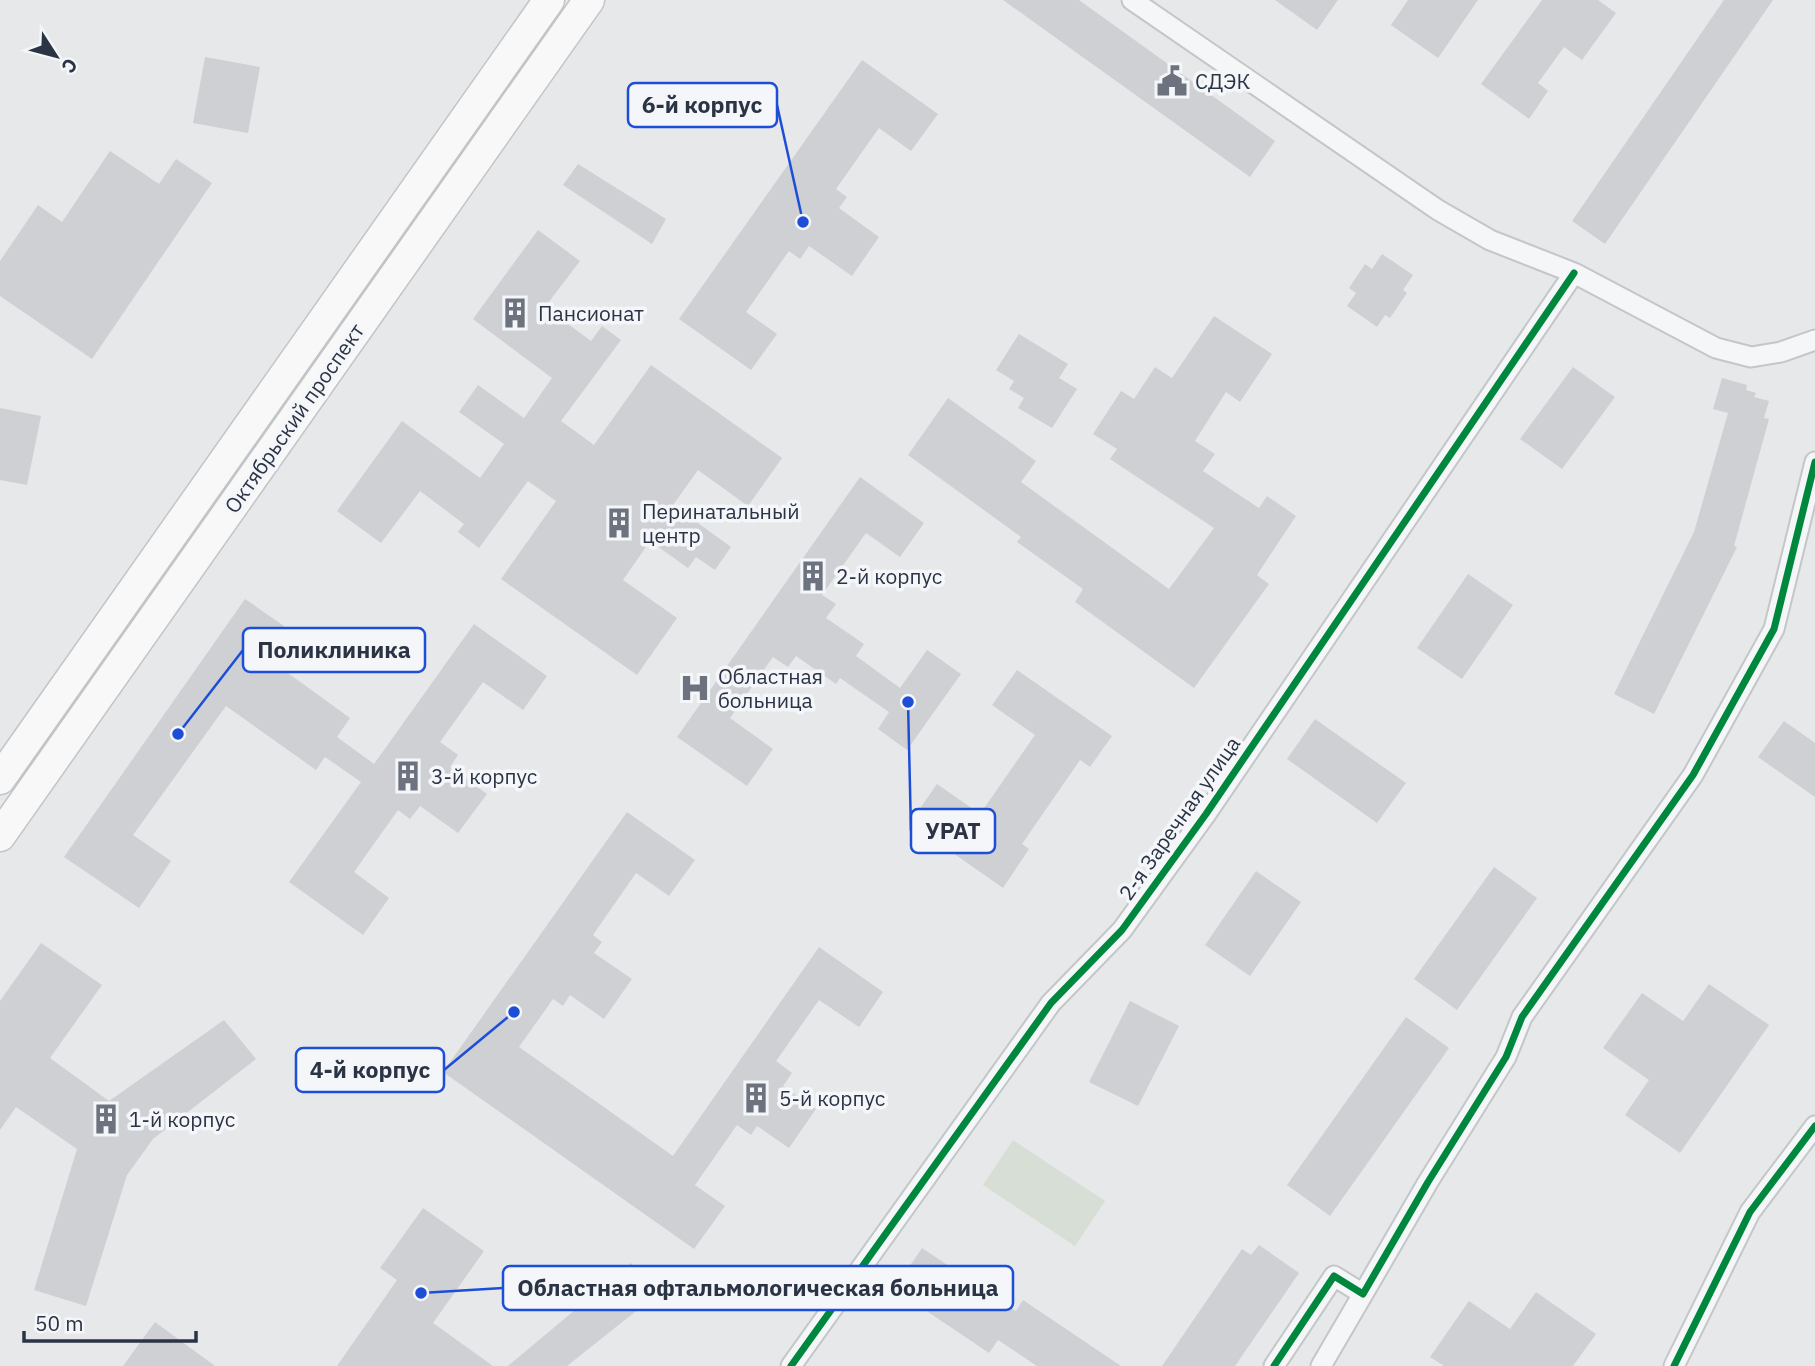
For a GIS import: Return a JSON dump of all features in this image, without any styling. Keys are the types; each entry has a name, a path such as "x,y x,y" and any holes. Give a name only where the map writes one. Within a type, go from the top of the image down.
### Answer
{"main road":[{"name":"Октябрьский проспект","path":"0,779 549,0"},
{"name":"Октябрьский проспект","path":"0,836 589,0"}],"street":[{"path":"1132,0 1438,210 1490,240 1574,273 1716,348 1751,357 1781,352 1815,340"},
{"name":"2-я Заречная улица","path":"791,1366 1051,1003 1122,930 1206,814 1574,273"},
{"path":"1321,1366 1428,1182 1506,1057 1522,1017 1693,775 1774,629 1815,462"},
{"path":"1674,1366 1751,1212 1815,1126"},
{"path":"1274,1366 1334,1276 1363,1294"}],"shaded area":[{"path":"1013,1140 1105,1201 1075,1246 983,1185"}],"building":[{"path":"1003,0 1079,0 1275,141 1250,177"},
{"path":"1275,0 1338,0 1317,30"},
{"path":"1408,0 1478,0 1438,58 1391,25"},
{"path":"1542,0 1598,0 1616,13 1582,60 1564,47 1538,83 1548,91 1529,119 1481,84"},
{"path":"1724,0 1773,0 1605,244 1572,221"},
{"path":"205,57 260,67 248,133 193,123"},
{"path":"862,60 938,114 911,151 879,128 836,189 847,197 839,208 879,237 852,276 809,246 800,259 789,251 746,312 777,334 751,370 679,319"},
{"path":"110,151 159,184 176,159 212,183 92,359 0,296 0,261 38,205 62,222"},
{"path":"578,164 666,219 652,244 563,185"},
{"name":"Перинатальный центр","path":"538,230 580,261 545,307 591,341 602,326 621,340 561,421 594,445 651,365 782,458 748,506 698,470 673,505 731,547 715,570 696,557 688,568 650,541 623,580 677,618 637,675 501,579 556,501 528,481 479,548 458,532 464,524 420,491 381,543 337,511 402,421 480,478 504,444 459,412 478,385 524,418 552,378 473,319"},
{"path":"1382,254 1413,275 1403,290 1407,293 1390,318 1385,315 1377,327 1347,306 1356,293 1349,288 1365,264 1372,269"},
{"path":"1214,316 1272,354 1240,402 1226,392 1195,441 1215,454 1203,471 1259,508 1267,496 1296,516 1257,575 1269,584 1194,688 1075,602 1083,589 1017,542 1021,537 908,455 948,398 1036,461 1021,482 1169,589 1214,528 1110,459 1117,449 1093,434 1121,391 1134,399 1155,367 1172,378"},
{"path":"1019,334 1068,364 1059,378 1077,389 1052,428 1018,408 1024,398 1009,389 1014,381 996,370"},
{"path":"1573,367 1615,397 1562,469 1520,439"},
{"path":"1722,378 1747,385 1746,390 1756,393 1754,397 1769,401 1764,418 1769,419 1734,546 1737,547 1654,714 1614,694 1694,532 1728,413 1713,409"},
{"path":"0,408 41,416 27,485 0,480"},
{"name":"2-й корпус","path":"860,477 924,523 900,557 866,533 822,595 836,604 826,618 864,644 856,656 900,688 927,650 961,674 907,750 878,729 889,712 840,678 836,684 796,656 788,667 773,657 730,718 773,749 747,786 677,737"},
{"path":"1468,574 1513,605 1462,679 1417,648"},
{"name":"3-й корпус","path":"245,599 284,626 263,655 350,718 337,737 374,764 474,624 547,676 523,710 483,682 440,742 458,755 450,767 487,794 458,833 420,806 410,819 398,810 354,872 389,898 363,935 289,882 361,782 325,757 316,770 226,706 133,835 171,861 139,908 64,857"},
{"path":"1017,670 1112,736 1090,767 1080,760 1022,844 1029,849 1003,888 910,823 937,784 980,814 1035,735 992,705"},
{"path":"1315,719 1406,783 1377,823 1287,759"},
{"path":"1784,721 1815,743 1815,797 1758,757"},
{"path":"627,812 695,860 669,896 636,873 593,935 602,942 594,953 632,979 604,1019 570,995 563,1006 553,999 519,1047 673,1156 819,947 883,992 859,1027 819,1000 776,1061 792,1073 783,1086 816,1109 789,1148 757,1126 751,1135 737,1125 695,1185 725,1206 694,1249 443,1072"},
{"path":"1494,867 1537,898 1457,1010 1414,979"},
{"path":"1256,871 1301,902 1250,976 1205,945"},
{"name":"1-й корпус","path":"41,943 102,985 50,1058 109,1101 224,1020 256,1059 153,1139 127,1175 86,1306 34,1290 77,1149 16,1107 0,1130 0,1001"},
{"path":"1709,984 1769,1025 1680,1153 1625,1115 1649,1080 1603,1048 1642,993 1683,1021"},
{"path":"1130,1001 1179,1026 1138,1106 1089,1082"},
{"path":"1406,1017 1449,1048 1330,1216 1287,1185"},
{"path":"423,1208 484,1251 433,1323 493,1366 337,1366 397,1280 380,1268"},
{"path":"1259,1245 1299,1273 1235,1366 1162,1366 1242,1249 1251,1255"},
{"path":"922,1248 1016,1311 1023,1300 1121,1366 1037,1366 998,1340 989,1353 894,1289"},
{"path":"631,1263 655,1296 567,1366 508,1366"},
{"path":"1536,1292 1596,1334 1573,1366 1444,1366 1430,1357 1469,1301 1510,1329"},
{"path":"155,1322 215,1366 123,1366"}],"cycle path":[{"path":"791,1366 1051,1003 1122,930 1206,814 1574,273"},
{"path":"1274,1366 1334,1276 1363,1294 1428,1182 1506,1057 1522,1017 1693,775 1774,629 1815,462"},
{"path":"1674,1366 1750,1212 1815,1126"}],"place":[{"name":"СДЭК","path":"1172,81"},
{"name":"6-й корпус","path":"803,222"},
{"name":"Пансионат","path":"515,313"},
{"name":"Перинатальный центр","path":"619,523"},
{"name":"2-й корпус","path":"813,576"},
{"name":"Областная больница","path":"695,688"},
{"name":"УРАТ","path":"908,702"},
{"name":"Поликлиника","path":"178,734"},
{"name":"3-й корпус","path":"408,776"},
{"name":"4-й корпус","path":"514,1012"},
{"name":"5-й корпус","path":"756,1098"},
{"name":"1-й корпус","path":"106,1119"},
{"name":"Областная офтальмологическая больница","path":"421,1293"}]}
